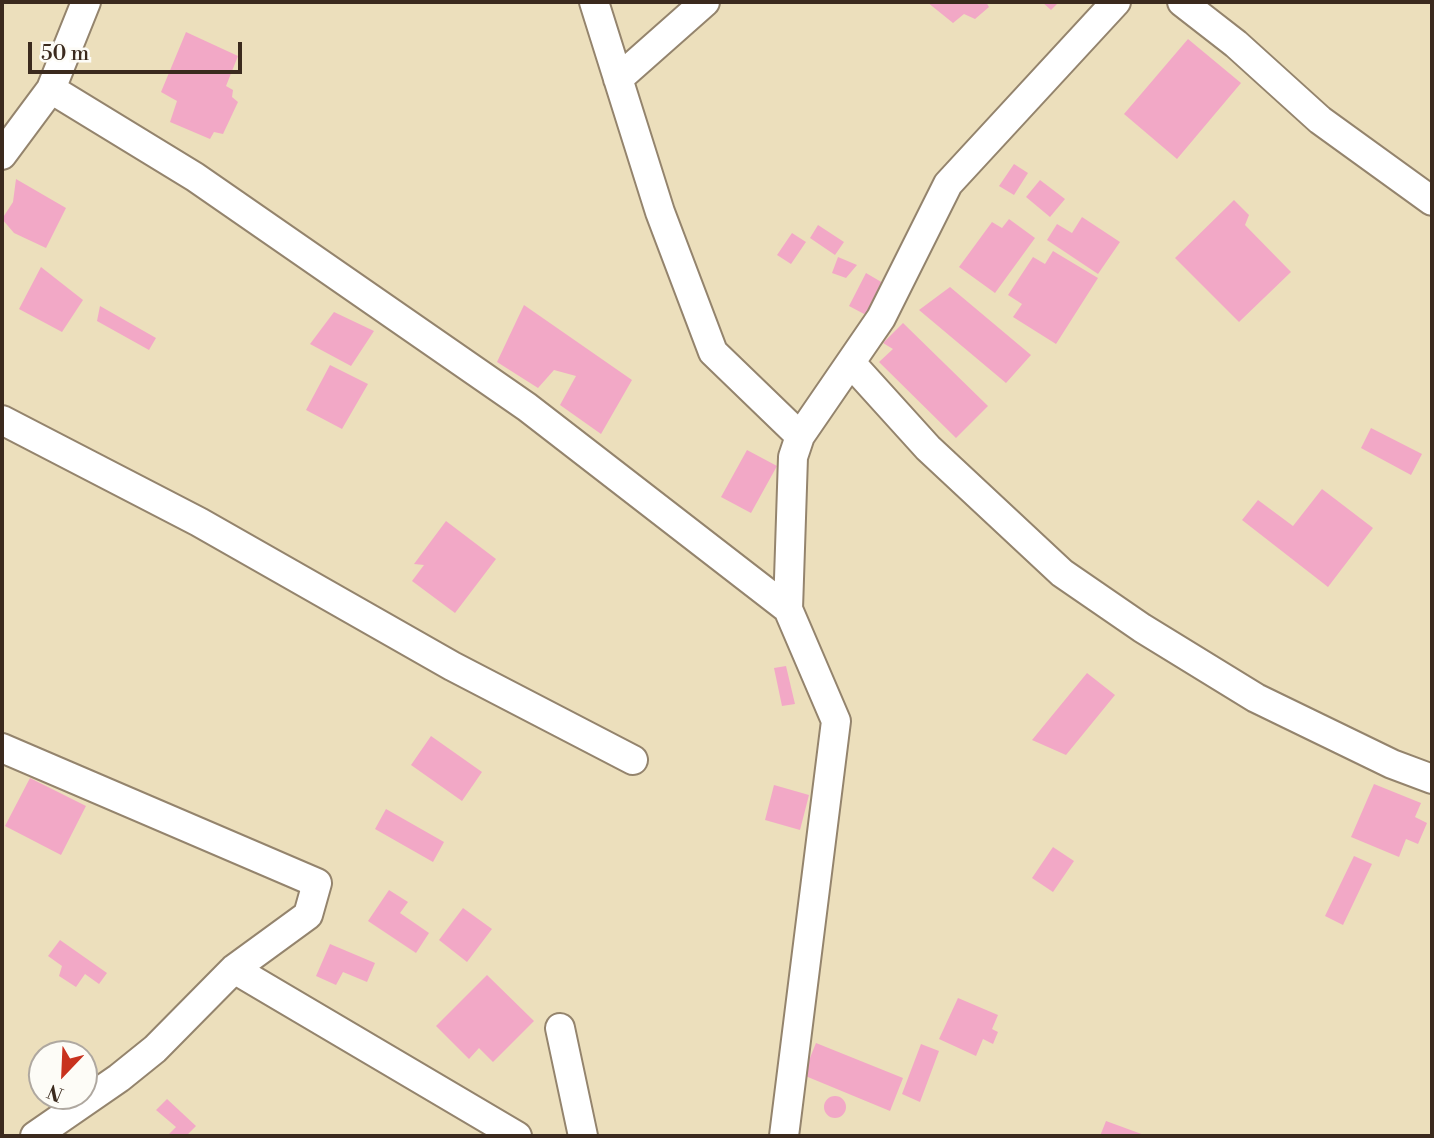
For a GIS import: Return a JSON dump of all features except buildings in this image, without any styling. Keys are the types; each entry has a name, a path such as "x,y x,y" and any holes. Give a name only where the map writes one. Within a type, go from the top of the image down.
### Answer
{"street":[{"path":"2,155 51,89 86,2"},
{"path":"594,2 660,212 713,352 800,436"},
{"path":"618,79 705,2"},
{"path":"785,1136 836,721 788,609 793,457 800,436 881,318 948,184 1116,2"},
{"path":"1182,2 1236,44 1320,120 1432,201"},
{"path":"51,89 195,177 527,407 788,609"},
{"path":"851,363 928,448 1062,573 1142,628 1256,698 1392,764 1432,779"},
{"path":"2,421 199,522 452,666 633,760"},
{"path":"2,748 317,883 308,915 234,969 146,1056 119,1078 35,1136"},
{"path":"234,969 517,1136"},
{"path":"560,1028 583,1136"}]}
